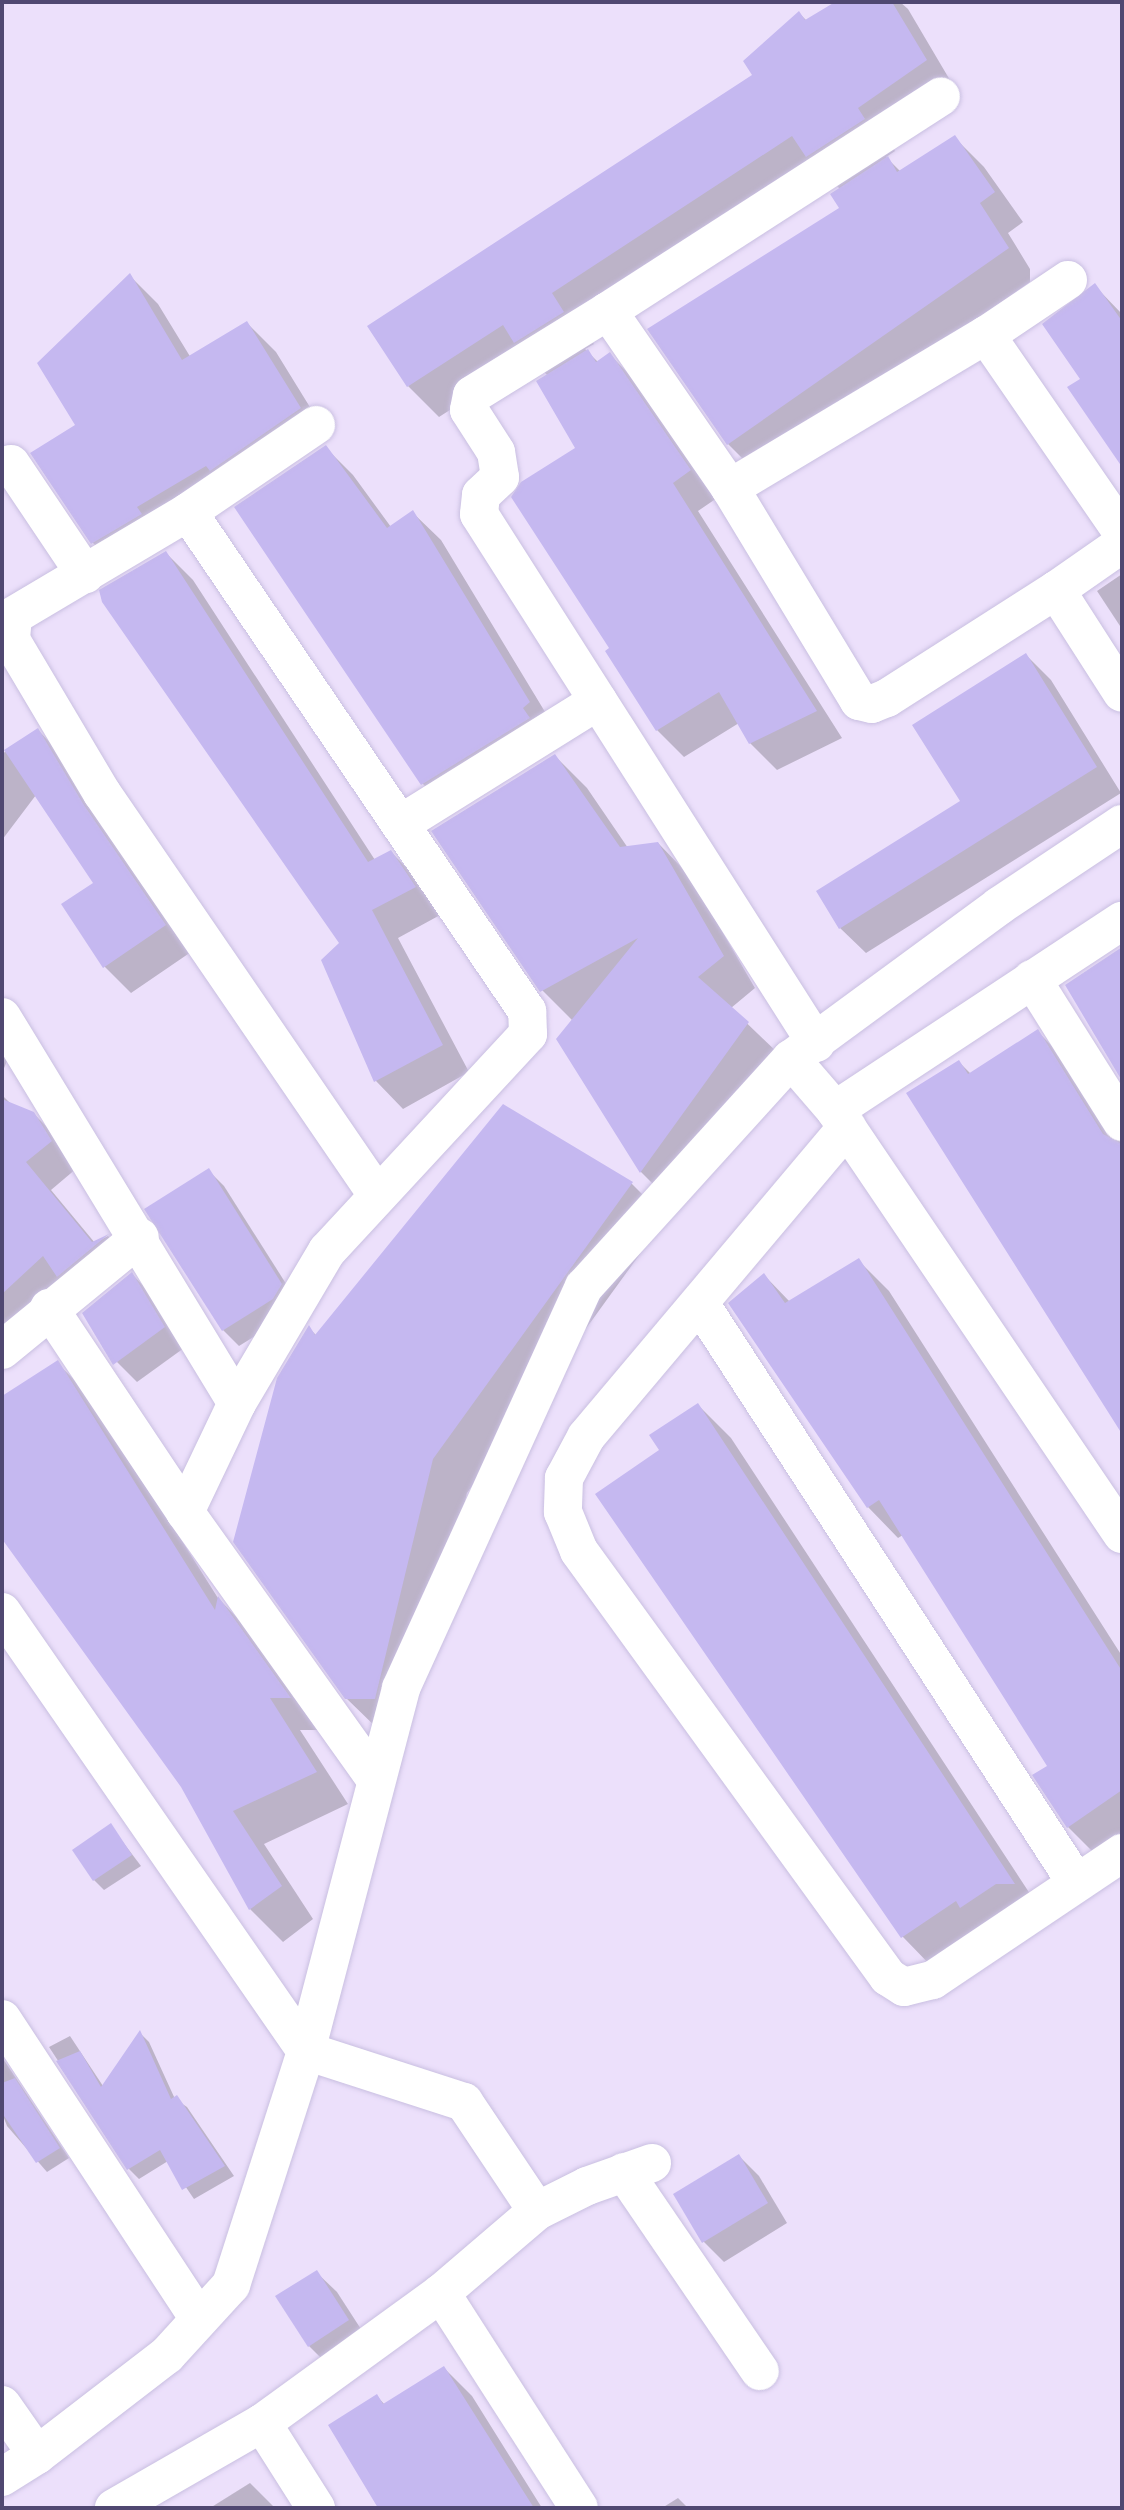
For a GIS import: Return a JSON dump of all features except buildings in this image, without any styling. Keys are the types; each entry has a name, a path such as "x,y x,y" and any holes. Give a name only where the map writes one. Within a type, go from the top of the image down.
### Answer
{"street":[{"path":"941,96 608,311 472,395 469,410 496,452 500,477 481,495 479,514 598,701 841,1118 1122,1534"},
{"path":"730,488 986,335 1069,280"},
{"path":"608,311 730,488 859,701 872,704 887,698 1056,590 1122,544"},
{"path":"986,335 1122,532"},
{"path":"316,425 188,512 13,616 11,640 102,793 378,1196"},
{"path":"11,464 85,574"},
{"path":"185,1512 237,1403 327,1251 528,1034 527,1011 402,823 188,512"},
{"path":"1056,590 1122,693"},
{"path":"402,823 598,701"},
{"path":"2,2477 37,2455 167,2355 231,2286 306,2052 401,1688 584,1287 804,1051 999,906 1122,824"},
{"path":"1122,921 1032,979 841,1118 701,1305 586,1437 564,1478 563,1512 579,1551 888,1977 904,1987 933,1980 1075,1881 1122,1853"},
{"path":"1032,979 1122,1122"},
{"path":"2,1017 140,1237 237,1403"},
{"path":"2,1350 49,1308 140,1237"},
{"path":"701,1305 1075,1881"},
{"path":"49,1308 185,1512 376,1780"},
{"path":"2,1612 306,2052 464,2102 537,2211"},
{"path":"2,2020 199,2319"},
{"path":"114,2508 262,2423 440,2293 537,2211 638,2168 760,2371"},
{"path":"440,2293 579,2508"},
{"path":"2,2405 37,2455"},
{"path":"262,2423 316,2508"}]}
